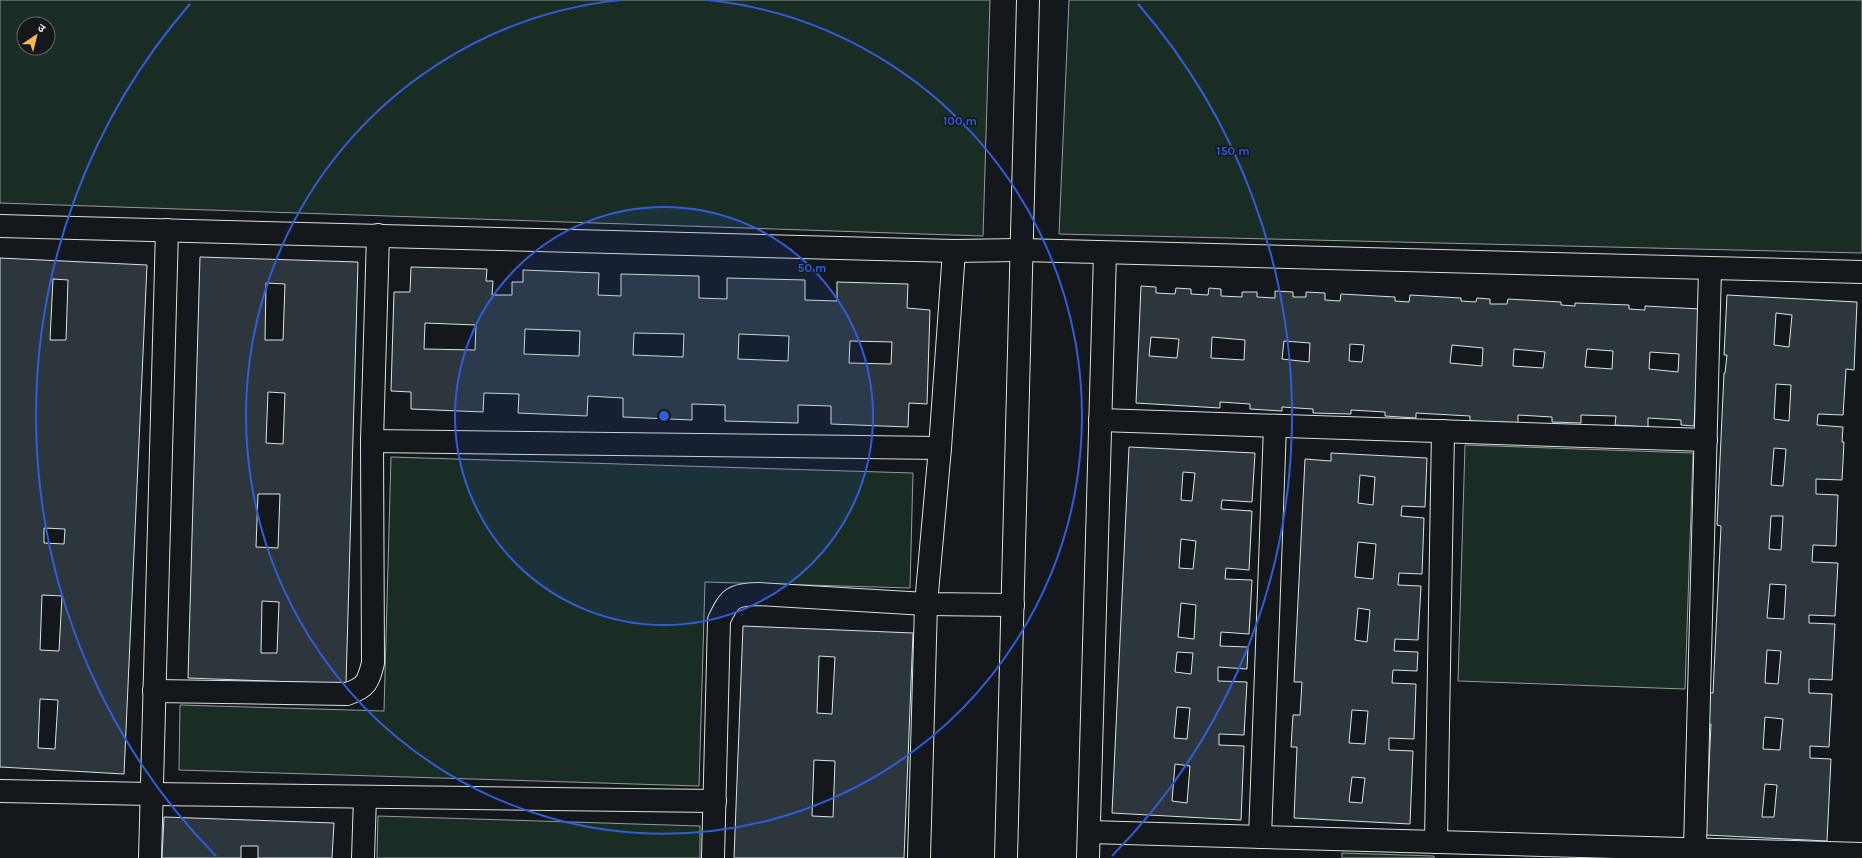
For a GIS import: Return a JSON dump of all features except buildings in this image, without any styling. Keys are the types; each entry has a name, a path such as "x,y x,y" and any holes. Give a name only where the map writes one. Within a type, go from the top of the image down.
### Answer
{"street":[{"path":"1006,858 1028,0"},
{"path":"0,226 954,251 1021,250 1862,272"},
{"path":"150,858 168,230"},
{"path":"154,690 347,694 361,689 369,680 373,662 372,441 378,235"},
{"path":"919,858 926,604 940,448 954,251"},
{"path":"1088,858 1105,252"},
{"path":"1695,849 1710,269"},
{"path":"1100,420 1706,440"},
{"path":"1260,837 1275,426"},
{"path":"1436,842 1443,431"},
{"path":"372,441 940,448"},
{"path":"713,858 719,620 727,604 739,594 758,594 926,604 1013,605"},
{"path":"0,790 151,794 715,802"},
{"path":"363,858 365,797"},
{"path":"1089,832 1862,854"}],"green space":[{"path":"0,0 990,0 983,236 0,203"},
{"path":"1069,0 1862,0 1862,253 1059,234"},
{"path":"1465,445 1693,453 1685,689 1458,681"},
{"path":"391,457 913,473 910,588 705,582 699,786 179,770 180,705 384,711"},
{"path":"378,816 700,826 700,858 377,858"},
{"path":"1342,853 1434,856 1434,858 1342,858"}]}
